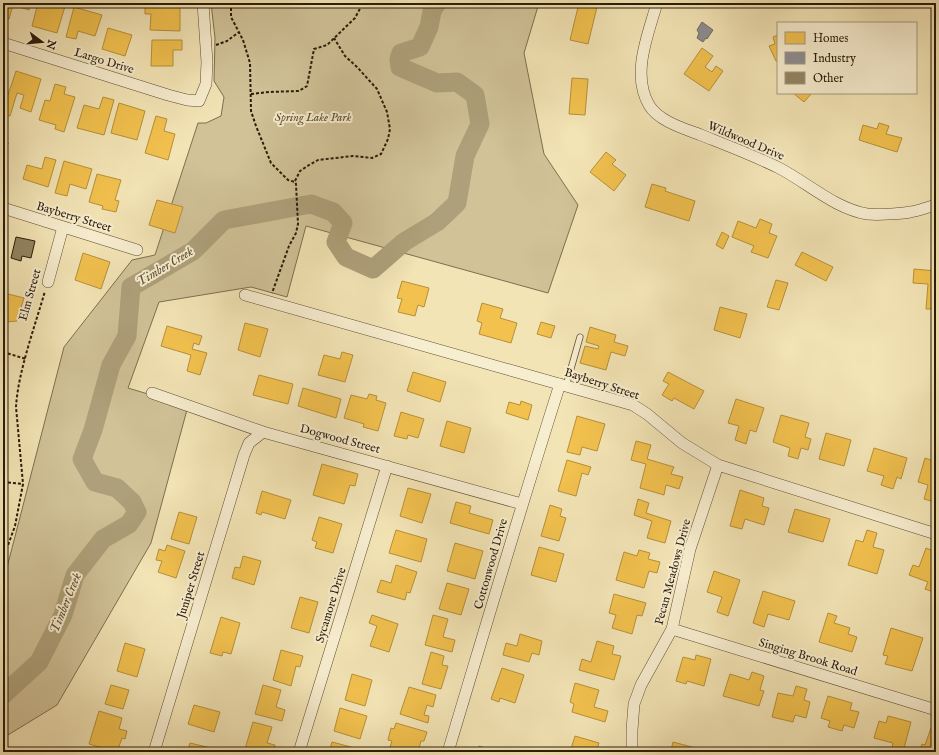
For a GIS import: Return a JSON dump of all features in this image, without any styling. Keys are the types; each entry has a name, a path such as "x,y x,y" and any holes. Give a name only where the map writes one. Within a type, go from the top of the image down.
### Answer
{"street":[{"path":"203,3 206,48"},
{"name":"Wildwood Drive","path":"657,3 644,48 641,79 642,90 650,106 655,112 675,125 779,168 834,201 858,211 869,214 910,212 936,205"},
{"name":"Largo Drive","path":"3,44 168,95 187,100 199,101 206,84 206,48"},
{"name":"Bayberry Street","path":"3,208 136,250"},
{"name":"Elm Street","path":"48,282 63,227"},
{"name":"Bayberry Street","path":"244,295 634,406 647,414 682,444 718,465 936,534"},
{"name":"Cottonwood Drive","path":"448,752 522,504 563,385"},
{"name":"Dogwood Street","path":"152,393 263,432 522,504"},
{"name":"Juniper Street","path":"154,752 244,455 249,443 263,432"},
{"name":"Pecan Meadows Drive","path":"632,752 634,704 641,684 672,629 690,549 718,465"},
{"name":"Sycamore Drive","path":"299,752 387,466"},
{"name":"Singing Brook Road","path":"672,629 936,710"}],"lane":[{"path":"563,385 580,337"}],"path":[{"path":"231,3 231,17 243,40 250,63 252,111 271,164 288,180 295,182"},
{"path":"251,94 299,91 307,86 314,49 327,45 355,18 363,3"},
{"path":"206,48 228,41 239,32"},
{"path":"269,302 289,246 296,233 298,218 295,182 300,171 318,160 353,156 372,158 381,154 388,139 390,129 387,112 377,89 358,67 345,56 334,38"},
{"name":"Elm Street","path":"3,558 15,526 23,484 16,407 17,395 48,282"},
{"path":"3,352 26,359"},
{"path":"3,482 23,484"}],"green space":[{"name":"Spring Lake Park","path":"211,3 539,3 524,53 544,154 578,205 548,293 306,226 287,297 251,287 159,302 128,388 188,406 151,543 57,705 3,738 3,583 64,347 132,260 155,255 198,123 206,123 221,116 224,97 214,81 215,38"}],"building: Homes":[{"path":"3,3 31,3 29,10 13,5 9,19 3,17"},
{"path":"38,3 66,3 57,33 32,26"},
{"path":"145,3 165,3 165,7 180,7 180,31 150,30 151,14 145,14"},
{"path":"579,3 598,3 588,44 570,40"},
{"path":"74,7 102,15 95,36 78,31 76,39 66,37"},
{"path":"108,28 132,35 125,56 102,49"},
{"path":"777,35 777,61 769,46 775,44 773,37"},
{"path":"152,40 182,40 182,50 173,50 173,66 151,66"},
{"path":"702,48 713,56 705,67 712,72 716,66 723,71 709,91 684,74"},
{"path":"16,71 41,79 31,112 20,108 24,95 17,93 10,116 3,114 3,96 4,94 8,95"},
{"path":"572,78 588,79 585,115 569,114"},
{"path":"55,84 66,87 64,94 75,97 64,132 55,129 56,125 39,120 45,100 50,101"},
{"path":"794,94 811,94 804,102"},
{"path":"103,97 114,100 104,135 77,128 84,105 99,109"},
{"path":"119,103 145,111 137,140 111,133"},
{"path":"156,116 167,119 164,131 175,134 168,160 145,153"},
{"path":"879,123 889,126 886,134 902,138 897,152 859,140 863,125 877,129"},
{"path":"606,152 616,160 612,164 626,175 614,191 590,172"},
{"path":"45,157 56,160 48,187 23,179 27,165 42,169"},
{"path":"64,161 92,169 86,189 70,184 67,196 55,193"},
{"path":"97,174 121,180 115,200 119,201 116,212 102,209 103,206 89,202"},
{"path":"652,184 666,188 665,191 695,201 689,221 645,207"},
{"path":"157,200 183,207 175,233 149,225"},
{"path":"760,219 772,224 769,233 777,236 768,258 751,252 754,246 732,237 738,221 756,228"},
{"path":"722,232 729,236 723,249 716,245"},
{"path":"802,252 833,267 826,281 795,265"},
{"path":"83,253 110,262 101,289 75,280"},
{"path":"914,269 936,271 936,309 926,309 928,284 913,283"},
{"path":"776,280 788,283 779,310 767,307"},
{"path":"402,281 429,288 424,307 418,305 415,316 398,312 402,299 397,298"},
{"path":"4,293 24,298 17,321 3,321"},
{"path":"482,303 503,309 500,318 517,323 511,343 479,334 482,323 477,321"},
{"path":"720,307 747,314 740,338 714,330"},
{"path":"541,322 555,326 551,338 537,334"},
{"path":"245,323 268,329 260,357 238,350"},
{"path":"167,326 202,336 199,345 194,343 192,349 207,353 200,375 187,371 191,355 161,346"},
{"path":"590,327 616,335 614,342 628,346 625,356 611,352 606,370 580,363 585,346 598,349 599,346 586,342"},
{"path":"342,352 353,355 345,382 318,375 324,355 340,359"},
{"path":"413,372 446,382 440,402 407,391"},
{"path":"668,372 704,391 694,409 674,398 672,401 662,395 669,384 663,381"},
{"path":"259,375 293,384 288,404 253,395"},
{"path":"303,388 341,399 336,418 298,406"},
{"path":"369,394 377,396 376,400 386,403 378,431 363,427 364,424 344,418 351,395 367,399"},
{"path":"736,399 764,408 756,432 750,430 746,444 735,440 739,426 728,423"},
{"path":"521,401 532,405 528,420 506,413 509,402 520,405"},
{"path":"401,412 424,419 418,438 408,435 407,439 394,436"},
{"path":"781,415 809,423 805,437 811,439 808,450 801,448 798,459 788,456 790,448 773,442"},
{"path":"577,416 605,424 597,451 582,447 580,455 567,452"},
{"path":"447,421 471,428 464,453 440,446"},
{"path":"826,433 851,440 844,466 819,459"},
{"path":"636,441 651,445 647,459 674,467 671,474 683,477 679,489 666,485 664,495 640,488 646,464 631,460"},
{"path":"874,448 907,458 901,479 897,477 893,489 881,485 884,476 867,471"},
{"path":"925,458 936,462 935,502 924,499 928,485 918,482"},
{"path":"567,460 591,467 588,475 582,473 576,496 558,491"},
{"path":"322,464 358,474 355,486 350,485 344,504 313,495"},
{"path":"408,488 431,494 422,523 400,516"},
{"path":"740,490 764,498 762,506 769,508 764,525 745,519 742,529 730,526"},
{"path":"262,491 291,500 285,519 262,512 261,515 256,513"},
{"path":"638,499 649,503 646,513 671,521 665,543 647,538 652,521 634,515"},
{"path":"456,502 471,506 469,513 493,520 489,534 450,523"},
{"path":"550,505 562,509 560,516 566,518 559,541 541,536"},
{"path":"795,509 830,519 823,542 788,532"},
{"path":"179,512 197,517 189,544 171,539"},
{"path":"319,517 342,524 333,553 315,548 317,542 312,540"},
{"path":"396,530 427,539 421,562 389,553"},
{"path":"867,530 877,533 873,547 884,550 877,574 848,565 856,540 863,542"},
{"path":"455,543 483,551 475,579 447,571"},
{"path":"167,545 185,551 176,578 158,572 162,561 156,560 159,549 165,551"},
{"path":"539,547 564,554 556,582 531,575"},
{"path":"926,548 936,552 932,564 936,566 936,593 925,589 928,582 909,575 913,565 919,567"},
{"path":"639,550 650,553 648,559 660,562 657,573 649,571 644,588 616,580 624,552 637,556"},
{"path":"243,556 261,561 254,585 232,578 235,567 240,568"},
{"path":"396,565 417,572 410,593 407,592 405,600 377,592 381,580 391,583"},
{"path":"714,571 740,580 728,616 717,612 722,597 707,592"},
{"path":"447,583 469,589 461,615 439,609"},
{"path":"763,591 795,601 789,620 768,614 764,627 753,623"},
{"path":"614,594 646,603 642,616 637,615 632,634 612,628 616,615 609,613"},
{"path":"300,597 318,602 309,633 291,628"},
{"path":"828,613 837,616 834,623 850,628 848,634 857,637 852,652 819,642"},
{"path":"372,615 398,624 389,652 370,646 377,626 369,623"},
{"path":"433,615 448,619 443,637 455,640 452,652 425,645"},
{"path":"221,617 240,623 231,654 223,652 222,656 210,653"},
{"path":"891,628 923,638 912,671 885,664 888,656 883,655"},
{"path":"520,634 542,641 539,655 532,653 529,662 503,655 506,643 517,646"},
{"path":"597,641 614,646 612,654 621,656 614,680 579,670 582,659 591,662"},
{"path":"125,643 145,649 137,677 117,671"},
{"path":"281,650 303,656 300,667 296,666 291,686 273,680"},
{"path":"431,652 444,656 442,665 448,666 441,689 422,684"},
{"path":"696,655 711,659 704,686 687,681 686,684 676,681 683,657 695,660"},
{"path":"502,668 524,675 515,703 500,698 499,702 491,699"},
{"path":"752,672 764,676 760,690 764,691 759,706 723,696 730,674 749,680"},
{"path":"352,674 372,680 365,706 345,700"},
{"path":"575,683 599,690 594,707 608,711 605,722 572,712 574,704 570,702"},
{"path":"111,685 129,690 123,709 105,704"},
{"path":"263,685 281,690 276,707 285,710 282,721 255,714"},
{"path":"796,686 807,689 804,700 810,702 806,718 795,715 793,722 772,717 778,693 793,696"},
{"path":"409,687 436,695 433,707 427,705 424,715 429,716 428,723 400,714"},
{"path":"828,696 852,703 850,710 859,712 854,728 844,725 842,731 828,727 830,721 821,718"},
{"path":"194,705 220,712 214,732 188,724"},
{"path":"340,708 367,716 360,739 334,731"},
{"path":"99,711 122,718 119,729 127,731 125,739 122,738 117,752 89,744"},
{"path":"888,716 911,722 903,752 891,752 893,743 874,738 879,721 886,723"},
{"path":"253,722 272,727 267,743 275,745 273,752 257,752 245,749"},
{"path":"396,723 427,732 424,741 421,741 418,752 409,752 390,747 392,741 388,740 391,728 394,729"},
{"path":"931,728 936,730 936,752 919,752 922,744 925,745"},
{"path":"575,736 599,743 596,752 570,752"},
{"path":"332,742 351,747 350,752 329,752"},
{"path":"673,742 692,747 691,752 662,752 663,748 671,750"},
{"path":"190,743 211,748 210,752 187,752"},
{"path":"479,746 499,752 477,752"},
{"path":"3,747 22,749 22,752 3,752"}],"building: Industry":[{"path":"702,22 713,30 703,42 697,38 699,33 697,30"}],"building: Other":[{"path":"3,141 8,143 3,158"},
{"path":"16,237 35,241 31,258 22,256 21,261 11,258"}],"waterway":[{"name":"Timber Creek","path":"3,695 39,662 63,615 75,575 103,539 129,524 137,512 132,502 117,488 95,482 82,459 93,430 111,365 127,336 131,287 193,251 224,220 311,204 333,212 343,223 336,242 346,257 373,269 404,242 437,222 457,203 465,156 480,124 475,95 457,82 437,83 400,67 399,59 401,53 420,47 429,27 432,11 437,3"}]}
